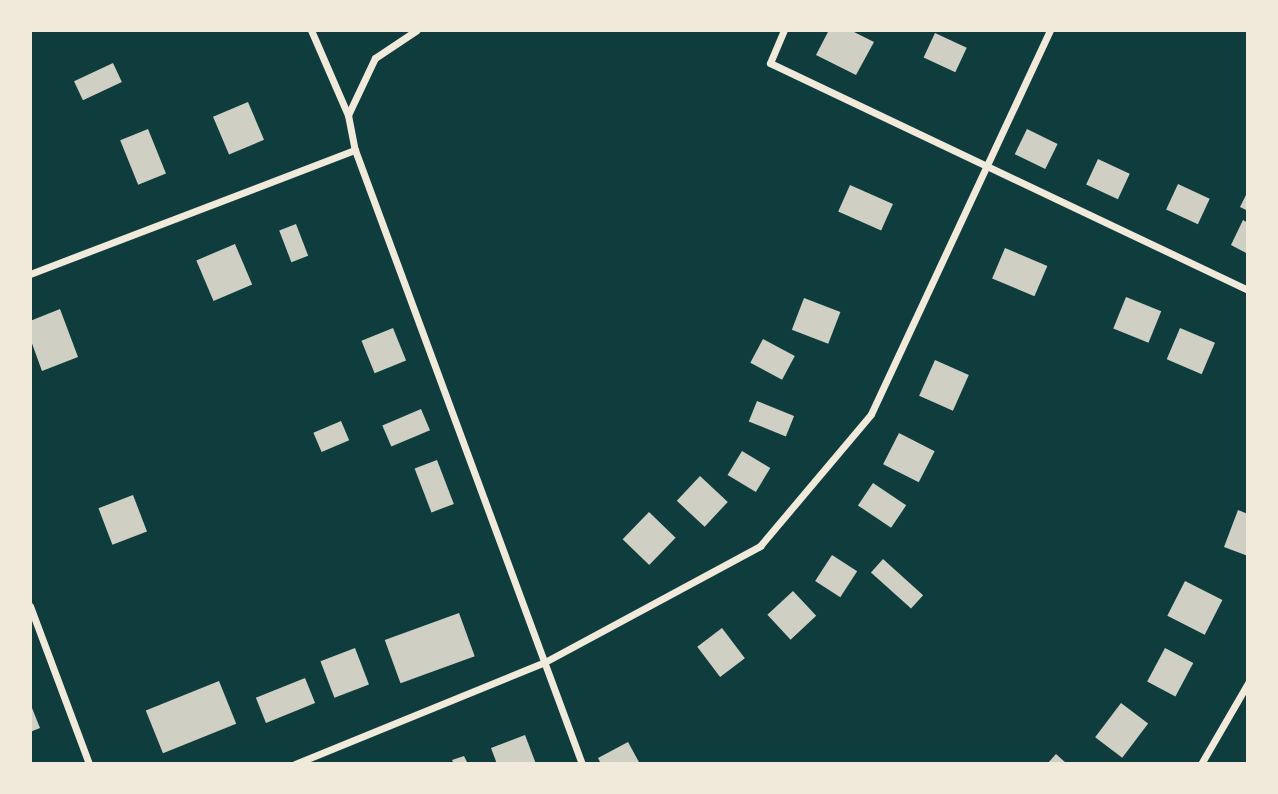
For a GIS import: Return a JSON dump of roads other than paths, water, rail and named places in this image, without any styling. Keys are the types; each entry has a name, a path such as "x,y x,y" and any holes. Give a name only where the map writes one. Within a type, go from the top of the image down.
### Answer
{"street":[{"path":"311,30 348,115 355,150 582,764"},
{"path":"348,115 375,58 417,30"},
{"path":"784,30 770,63 1248,290"},
{"path":"295,764 543,663 760,546 871,414 988,168 1050,30"},
{"path":"30,274 355,150"},
{"path":"30,606 89,764"},
{"path":"1201,764 1248,683"}]}
